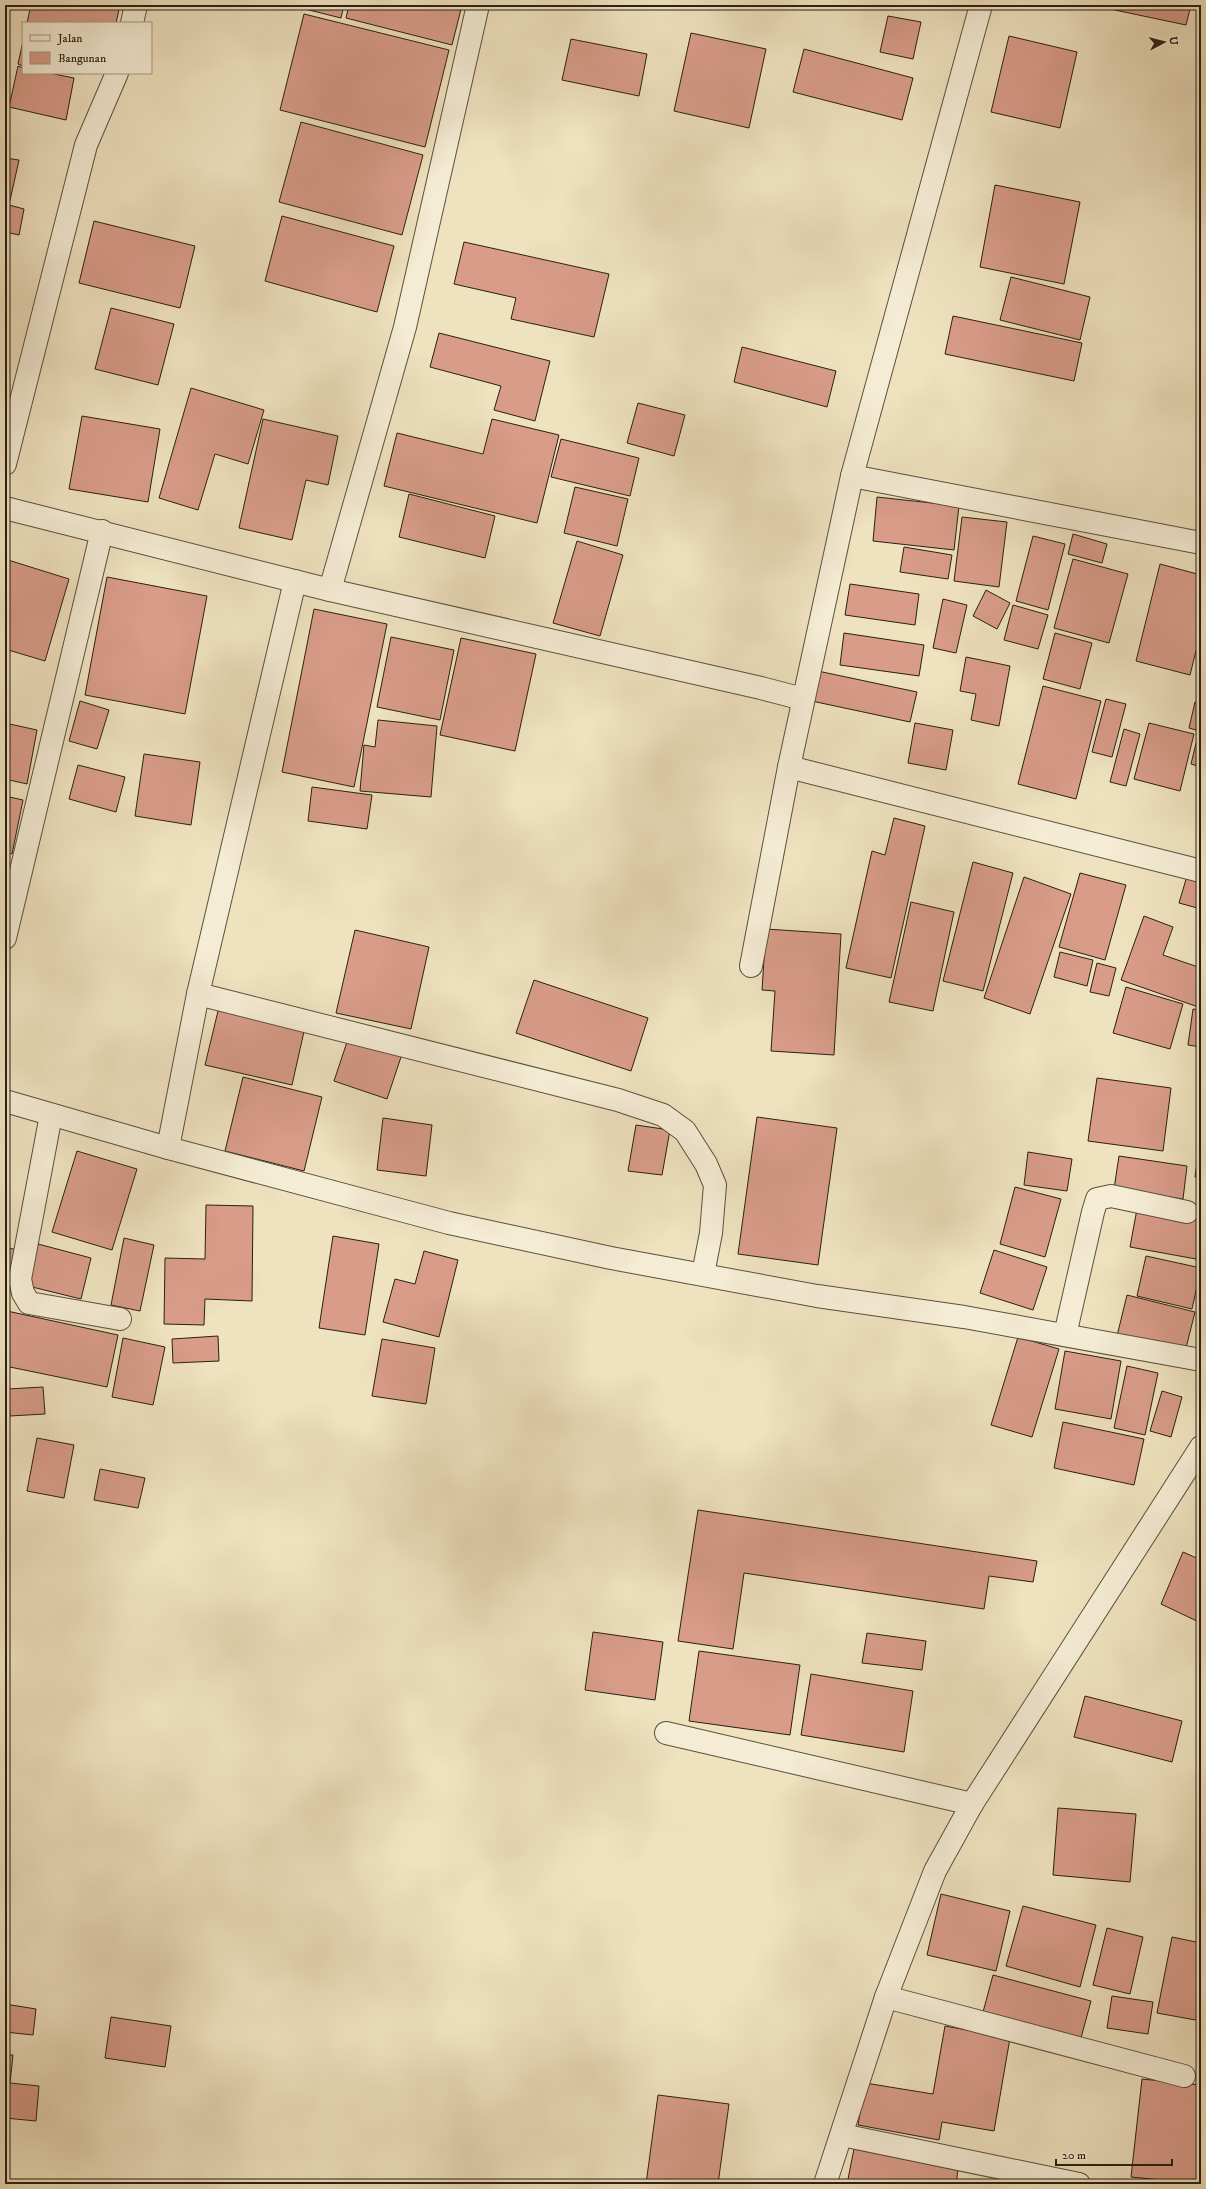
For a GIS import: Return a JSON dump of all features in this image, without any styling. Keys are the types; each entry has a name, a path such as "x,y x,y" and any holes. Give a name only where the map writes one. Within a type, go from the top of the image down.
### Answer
{"street":[{"path":"132,22 136,5"},
{"path":"330,590 405,327 478,5"},
{"path":"751,966 788,767 852,476 981,5"},
{"path":"5,464 86,145 117,74"},
{"path":"852,476 1201,543"},
{"path":"5,508 102,531 295,582 753,686 803,699"},
{"path":"5,938 102,531"},
{"path":"168,1148 198,994 295,582"},
{"path":"788,767 1201,871"},
{"path":"198,994 618,1100 663,1115 685,1131 706,1164 715,1185 711,1233 703,1274"},
{"path":"5,1101 168,1148 449,1223 610,1258 817,1296 964,1317 1201,1360"},
{"path":"51,1115 20,1279 23,1293 29,1304 120,1319"},
{"path":"1065,1335 1092,1212 1097,1199 1110,1196 1187,1212"},
{"path":"825,2184 886,1997 935,1871 972,1804 1201,1447"},
{"path":"666,1733 972,1804"},
{"path":"886,1997 1184,2076"},
{"path":"842,2135 1079,2184"}],"building":[{"path":"31,5 120,5 116,22 27,22"},
{"path":"306,5 344,5 341,18 305,9"},
{"path":"349,5 462,5 452,45 346,18"},
{"path":"945,5 970,5 969,10"},
{"path":"1091,5 1191,5 1186,25"},
{"path":"304,14 449,50 425,147 280,110"},
{"path":"888,16 921,22 913,59 880,52"},
{"path":"691,33 766,49 749,128 674,111"},
{"path":"1009,36 1077,52 1060,128 991,112"},
{"path":"571,39 647,54 639,96 562,80"},
{"path":"22,46 22,66 18,64"},
{"path":"804,49 913,78 902,120 793,92"},
{"path":"18,66 22,68 22,74 54,74 74,78 66,120 9,107"},
{"path":"301,122 423,155 402,235 279,202"},
{"path":"5,158 19,160 9,205 24,209 19,235 5,232"},
{"path":"995,185 1080,202 1064,284 980,267"},
{"path":"282,216 394,246 377,312 265,281"},
{"path":"94,221 195,246 180,308 79,283"},
{"path":"464,242 609,274 594,337 511,319 516,298 454,284"},
{"path":"1011,277 1090,297 1080,340 1000,320"},
{"path":"111,308 174,324 158,385 95,369"},
{"path":"953,316 1082,343 1074,381 945,354"},
{"path":"439,333 550,361 535,421 494,410 501,386 430,367"},
{"path":"742,347 836,371 827,407 734,382"},
{"path":"191,388 264,410 248,464 215,454 198,510 159,498"},
{"path":"638,403 685,415 674,456 627,443"},
{"path":"82,416 160,429 148,502 69,489"},
{"path":"263,419 338,436 328,485 306,480 292,540 239,528"},
{"path":"492,419 559,435 537,523 384,486 397,433 483,454"},
{"path":"561,439 639,458 630,496 551,477"},
{"path":"575,487 628,499 617,546 564,533"},
{"path":"409,494 495,516 485,558 399,537"},
{"path":"877,497 959,506 954,550 873,541"},
{"path":"962,517 1007,522 999,587 954,581"},
{"path":"1073,534 1107,544 1102,563 1068,554"},
{"path":"1033,536 1065,544 1048,610 1016,601"},
{"path":"577,541 623,555 600,636 553,623"},
{"path":"904,547 952,555 948,579 900,572"},
{"path":"1073,559 1128,574 1109,643 1054,628"},
{"path":"8,560 69,579 45,661 5,649 5,569"},
{"path":"1160,564 1201,575 1201,631 1190,675 1136,661"},
{"path":"107,577 207,596 185,714 85,695"},
{"path":"850,584 919,594 915,625 845,615"},
{"path":"986,590 1010,603 997,629 973,616"},
{"path":"943,599 967,605 956,653 933,648"},
{"path":"1013,605 1048,615 1038,649 1004,640"},
{"path":"314,609 387,624 354,787 282,772"},
{"path":"844,633 924,645 919,676 840,665"},
{"path":"1055,633 1092,643 1080,689 1043,679"},
{"path":"391,637 454,650 440,720 377,707"},
{"path":"461,638 536,654 515,751 440,735"},
{"path":"966,657 1010,666 999,726 971,720 976,694 960,691"},
{"path":"813,670 917,692 910,722 807,700"},
{"path":"1043,686 1101,701 1076,799 1018,784"},
{"path":"1106,699 1126,704 1112,757 1092,752"},
{"path":"80,701 109,710 97,749 69,741"},
{"path":"1195,702 1201,703 1201,767 1191,764 1199,731 1189,728"},
{"path":"378,720 437,726 431,797 360,791 364,745 375,747"},
{"path":"5,723 37,730 27,784 5,779"},
{"path":"915,723 953,730 946,770 908,763"},
{"path":"1149,723 1194,734 1180,791 1134,779"},
{"path":"1124,729 1140,734 1126,786 1110,782"},
{"path":"144,754 200,762 191,825 135,816"},
{"path":"78,765 125,777 116,812 69,799"},
{"path":"312,787 372,795 367,829 308,821"},
{"path":"5,796 23,800 12,854 5,852"},
{"path":"894,818 925,826 891,978 846,968 872,851 885,855"},
{"path":"973,862 1013,873 983,991 943,981"},
{"path":"1080,873 1126,885 1105,960 1059,947"},
{"path":"1187,876 1201,880 1201,909 1179,903"},
{"path":"1024,877 1071,894 1030,1014 984,998"},
{"path":"911,902 954,912 933,1011 889,1002"},
{"path":"1144,916 1173,927 1163,955 1201,968 1201,1008 1121,980"},
{"path":"766,929 841,934 834,1055 771,1051 775,991 762,990"},
{"path":"355,930 429,947 411,1029 336,1013"},
{"path":"1060,952 1093,960 1087,986 1054,977"},
{"path":"1097,963 1116,968 1109,996 1090,992"},
{"path":"534,980 648,1018 631,1071 516,1033"},
{"path":"1126,987 1183,1004 1170,1049 1113,1033"},
{"path":"219,1007 305,1027 292,1085 205,1065"},
{"path":"1193,1009 1201,1010 1201,1047 1188,1045"},
{"path":"349,1036 402,1054 387,1099 334,1081"},
{"path":"243,1077 322,1097 304,1171 225,1151"},
{"path":"1097,1078 1171,1088 1163,1151 1088,1141"},
{"path":"757,1117 837,1128 818,1265 738,1254"},
{"path":"383,1118 432,1125 426,1176 377,1170"},
{"path":"636,1125 670,1130 662,1175 628,1171"},
{"path":"1201,1133 1201,1178 1195,1177"},
{"path":"77,1151 137,1169 112,1250 52,1232"},
{"path":"1028,1152 1072,1159 1067,1191 1024,1185"},
{"path":"1119,1156 1187,1166 1183,1199 1114,1189"},
{"path":"1015,1187 1061,1199 1045,1257 1000,1244"},
{"path":"206,1205 253,1206 252,1301 205,1299 204,1325 164,1324 165,1258 205,1259"},
{"path":"1137,1209 1201,1221 1201,1234 1196,1259 1130,1247"},
{"path":"333,1236 379,1244 365,1335 319,1328"},
{"path":"124,1238 154,1245 140,1311 111,1305"},
{"path":"38,1244 91,1258 81,1299 28,1286"},
{"path":"5,1247 17,1250 7,1293 5,1293"},
{"path":"994,1250 1047,1267 1033,1310 980,1293"},
{"path":"424,1251 458,1260 439,1337 383,1322 395,1279 415,1284"},
{"path":"1146,1256 1201,1268 1192,1309 1137,1296"},
{"path":"1127,1295 1195,1312 1185,1352 1117,1336"},
{"path":"7,1311 118,1335 107,1387 5,1366"},
{"path":"218,1336 219,1361 173,1363 172,1339"},
{"path":"1018,1337 1059,1349 1032,1437 991,1425"},
{"path":"123,1338 165,1347 153,1405 112,1397"},
{"path":"382,1339 435,1348 426,1404 372,1396"},
{"path":"1065,1351 1121,1361 1111,1419 1055,1409"},
{"path":"1127,1366 1158,1373 1145,1435 1114,1428"},
{"path":"43,1387 45,1414 10,1416 8,1389"},
{"path":"1162,1391 1182,1397 1171,1437 1150,1431"},
{"path":"1063,1422 1144,1439 1134,1485 1054,1468"},
{"path":"37,1438 74,1445 64,1498 27,1491"},
{"path":"100,1469 145,1478 138,1508 94,1500"},
{"path":"698,1510 1037,1561 1033,1582 989,1576 984,1609 744,1573 733,1649 678,1641"},
{"path":"1183,1552 1201,1560 1201,1623 1161,1604"},
{"path":"593,1632 663,1642 655,1700 585,1690"},
{"path":"867,1633 926,1641 922,1670 862,1663"},
{"path":"699,1651 800,1665 790,1735 689,1721"},
{"path":"811,1674 913,1691 904,1752 801,1735"},
{"path":"1085,1696 1182,1721 1172,1762 1074,1737"},
{"path":"1058,1808 1136,1814 1130,1882 1053,1875"},
{"path":"941,1894 1010,1911 996,1971 927,1955"},
{"path":"1023,1906 1096,1925 1080,1987 1006,1966"},
{"path":"1107,1928 1143,1937 1130,1994 1093,1985"},
{"path":"1172,1937 1201,1943 1201,2021 1157,2013"},
{"path":"993,1975 1091,2001 1081,2038 983,2012"},
{"path":"1112,1996 1153,2002 1148,2034 1107,2028"},
{"path":"5,2004 36,2009 33,2035 5,2032"},
{"path":"111,2017 171,2026 165,2067 105,2058"},
{"path":"945,2026 1010,2038 994,2131 942,2122 939,2140 858,2125 865,2083 933,2094"},
{"path":"5,2055 13,2055 10,2083 39,2086 36,2121 5,2118"},
{"path":"1142,2079 1201,2085 1201,2184 1131,2177"},
{"path":"658,2095 729,2104 718,2184 646,2184"},
{"path":"854,2149 958,2170 956,2184 847,2184"}]}
